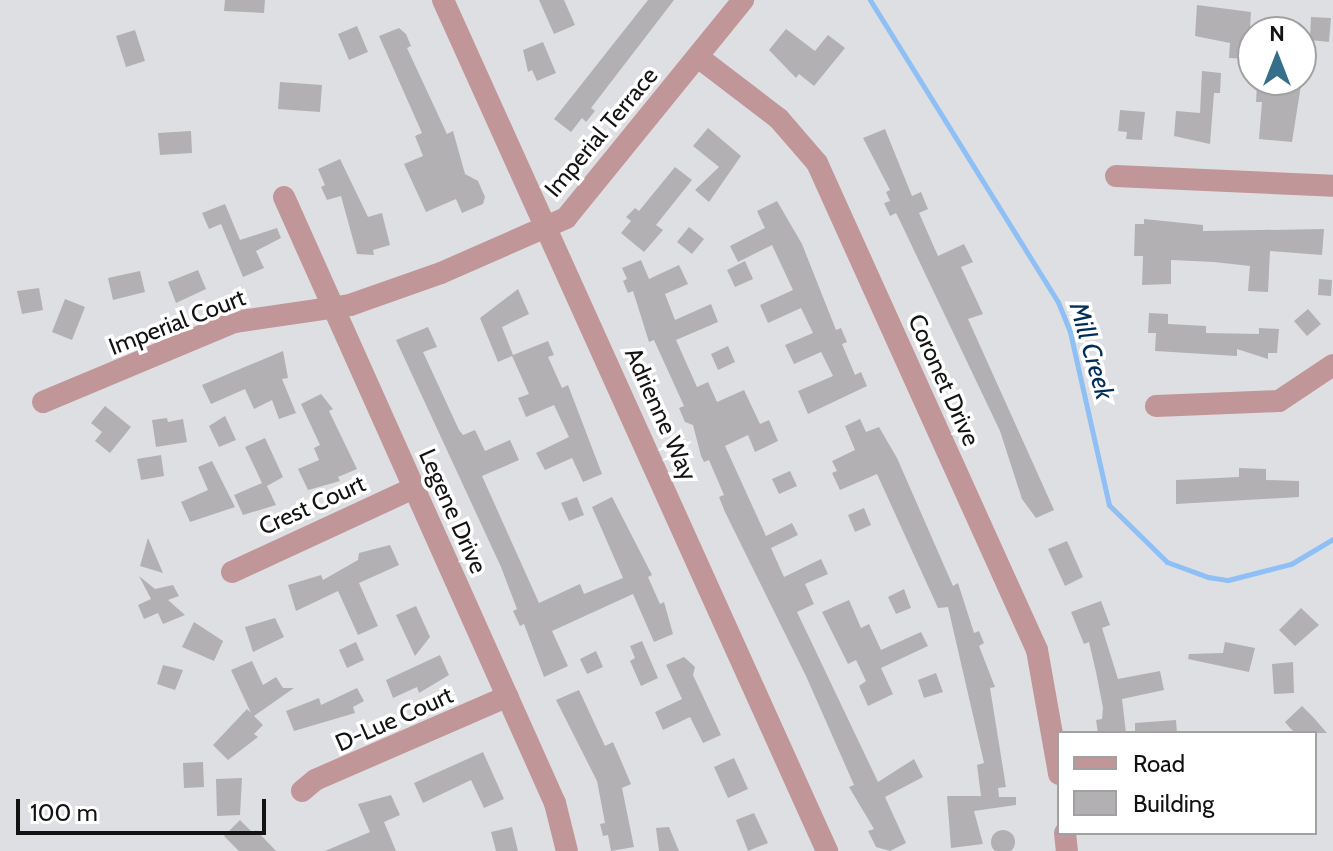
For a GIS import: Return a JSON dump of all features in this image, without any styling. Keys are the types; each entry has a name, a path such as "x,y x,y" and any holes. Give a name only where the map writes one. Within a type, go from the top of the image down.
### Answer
{"street":[{"name":"Adrienne Way","path":"443,0 548,226 827,851"},
{"name":"Imperial Terrace","path":"334,306 441,273 548,226 579,203 743,0"},
{"name":"Coronet Drive","path":"698,57 787,126 817,163 1037,650 1057,763"},
{"path":"1116,176 1333,186"},
{"name":"Legene Drive","path":"284,197 555,803 567,851"},
{"name":"Imperial Court","path":"43,402 234,322 334,306"},
{"path":"1156,406 1279,401 1296,395 1333,365"},
{"name":"Crest Court","path":"232,572 414,488"},
{"name":"D-Lue Court","path":"302,791 315,780 508,696"}],"building":[{"path":"225,0 265,0 264,13 224,11"},
{"path":"539,0 564,0 575,25 554,34"},
{"path":"648,0 674,0 591,108 595,111 586,122 582,118 571,132 554,119"},
{"path":"1197,5 1251,12 1251,16 1237,16 1237,58 1229,58 1230,43 1195,36"},
{"path":"1317,17 1331,18 1329,42 1317,41"},
{"path":"357,26 368,52 349,60 338,34"},
{"path":"399,28 406,34 411,46 407,48 447,134 453,131 465,174 478,181 485,197 483,204 462,213 456,199 426,212 404,164 423,156 415,136 422,133 379,36"},
{"path":"786,29 815,51 828,35 845,48 814,86 799,74 796,78 769,50"},
{"path":"135,30 145,61 126,67 116,36"},
{"path":"543,42 556,73 537,81 532,70 528,72 523,50"},
{"path":"1202,71 1221,73 1220,93 1214,93 1210,144 1174,136 1176,111 1200,113"},
{"path":"280,82 322,85 320,112 278,109"},
{"path":"1256,96 1299,96 1292,142 1259,139 1262,102 1256,102"},
{"path":"1120,110 1145,112 1142,140 1126,139 1127,132 1118,131"},
{"path":"708,128 741,156 709,202 695,190 719,167 693,146"},
{"path":"885,129 912,196 921,192 928,209 919,213 938,256 964,244 973,262 961,267 983,314 968,319 1054,510 1036,518 1022,499 1000,431 900,221 896,213 890,216 884,203 890,201 886,192 890,190 863,138"},
{"path":"191,131 192,153 160,155 158,133"},
{"path":"340,159 368,217 382,213 390,245 373,250 374,255 357,254 341,196 327,200 321,187 325,185 318,169"},
{"path":"675,167 692,180 656,225 663,230 644,252 621,233 631,221 626,217 635,208 639,211"},
{"path":"777,201 802,244 836,330 841,328 847,342 842,344 855,375 861,372 867,386 808,414 798,391 833,376 821,352 794,364 785,345 813,333 801,308 768,323 760,305 793,290 772,245 738,262 730,246 765,228 757,211"},
{"path":"225,204 240,240 277,228 281,238 256,251 264,268 243,277 221,224 209,229 202,213"},
{"path":"1144,219 1203,225 1203,231 1324,229 1322,255 1270,251 1268,292 1248,291 1250,266 1214,262 1171,260 1171,284 1142,285 1143,256 1134,256 1135,224 1144,224"},
{"path":"689,227 704,239 692,254 677,242"},
{"path":"641,260 649,279 679,265 688,284 665,294 675,320 711,304 718,322 676,340 697,387 708,382 717,402 744,390 760,424 769,420 778,441 755,452 748,435 725,446 766,536 792,523 798,535 771,548 784,577 821,559 828,574 805,584 814,604 797,612 878,782 914,759 923,777 885,797 906,843 890,851 876,847 868,831 874,829 849,787 854,785 806,676 725,512 719,497 724,495 709,460 704,462 701,456 693,425 685,422 679,408 684,406 654,340 649,342 633,291 628,293 622,268"},
{"path":"745,261 753,279 735,287 727,270"},
{"path":"198,270 206,289 176,303 168,282"},
{"path":"140,271 145,292 113,300 108,278"},
{"path":"1319,279 1332,280 1331,296 1318,295"},
{"path":"39,288 43,310 22,314 17,291"},
{"path":"518,289 529,314 502,327 513,355 548,341 554,355 548,357 562,388 568,385 602,474 583,482 572,458 545,470 536,453 569,437 554,405 526,417 518,398 529,394 512,356 498,362 480,318"},
{"path":"65,299 85,307 72,340 52,332"},
{"path":"1308,309 1321,324 1307,336 1294,321"},
{"path":"1149,313 1168,314 1168,324 1206,326 1206,333 1259,334 1259,328 1279,329 1277,353 1268,353 1268,359 1237,349 1237,356 1155,351 1156,333 1148,333"},
{"path":"428,327 437,347 423,352 459,430 463,435 475,430 485,451 510,440 519,460 482,476 539,603 580,584 584,594 623,578 592,507 612,497 652,575 648,577 660,604 664,602 673,634 654,642 633,594 552,631 568,666 544,677 524,624 520,626 513,611 517,609 501,567 396,340"},
{"path":"728,346 735,362 718,370 711,354"},
{"path":"283,351 288,378 282,379 296,413 279,419 272,400 254,409 245,389 211,404 202,385"},
{"path":"321,394 333,409 329,411 357,469 338,477 340,481 308,490 298,469 319,460 314,448 320,445 301,404"},
{"path":"105,406 131,427 110,453 95,441 102,432 91,423"},
{"path":"225,416 236,440 219,447 209,426"},
{"path":"167,418 168,422 183,419 187,442 156,447 152,420"},
{"path":"860,419 866,432 879,427 897,458 953,586 958,583 974,633 979,631 984,643 979,646 995,687 990,688 1006,787 998,788 999,797 1016,797 1016,805 974,811 983,844 951,848 947,796 981,796 977,765 984,763 948,607 938,608 877,474 840,490 832,473 837,471 832,461 855,450 845,426"},
{"path":"265,438 283,477 267,486 276,505 243,515 234,495 262,483 245,447"},
{"path":"161,455 164,476 141,480 137,459"},
{"path":"212,461 235,507 190,522 181,502 208,490 198,467"},
{"path":"1239,468 1266,469 1266,480 1299,481 1299,497 1176,504 1176,480 1239,477"},
{"path":"790,471 797,486 779,494 772,479"},
{"path":"577,497 584,515 569,521 561,503"},
{"path":"864,508 871,525 855,532 848,515"},
{"path":"148,538 163,573 140,566"},
{"path":"1067,541 1083,577 1065,586 1048,549"},
{"path":"390,545 399,565 359,583 378,626 358,635 338,591 296,611 288,585 321,575 323,580 358,560 359,553"},
{"path":"139,576 155,589 173,585 179,596 168,600 185,615 163,624 158,613 144,619 138,605 151,599"},
{"path":"904,589 911,608 896,614 888,597"},
{"path":"849,600 861,628 869,624 881,650 921,632 928,646 881,668 893,694 868,706 859,686 866,681 856,660 848,664 822,612"},
{"path":"1101,601 1110,625 1102,628 1118,679 1160,671 1164,690 1122,699 1126,731 1098,731 1096,720 1102,719 1103,708 1096,672 1089,642 1084,644 1071,612"},
{"path":"416,606 430,637 415,656 396,615"},
{"path":"1301,608 1319,625 1295,646 1279,630"},
{"path":"275,618 284,637 253,652 245,627"},
{"path":"194,622 223,641 214,661 182,647"},
{"path":"642,641 658,678 641,686 630,661 635,658 630,646"},
{"path":"356,642 364,660 347,668 339,650"},
{"path":"1225,642 1255,648 1249,672 1188,659 1189,654 1223,653"},
{"path":"596,651 603,667 587,674 580,659"},
{"path":"440,655 449,675 419,693 417,687 393,698 386,680"},
{"path":"684,657 695,667 693,675 721,735 703,743 690,717 663,730 655,712 682,699 666,665"},
{"path":"252,661 263,685 276,677 283,688 294,688 254,716 263,725 254,734 258,737 228,760 213,745 247,709 251,713 231,670"},
{"path":"1293,662 1294,693 1274,694 1272,664"},
{"path":"163,665 183,670 175,690 157,684"},
{"path":"936,673 943,692 924,698 918,680"},
{"path":"357,688 364,701 353,707 355,713 294,731 286,711 319,698 321,705"},
{"path":"579,690 605,746 613,742 631,784 622,788 634,847 611,851 608,835 603,836 600,824 605,823 597,781 556,700"},
{"path":"1302,706 1327,733 1293,731 1285,722"},
{"path":"1176,720 1177,731 1135,731 1135,723"},
{"path":"483,752 504,799 484,808 471,780 423,803 414,783"},
{"path":"734,758 748,789 728,798 714,767"},
{"path":"203,762 204,787 184,788 183,763"},
{"path":"242,778 240,815 217,816 216,779"},
{"path":"391,795 400,815 384,822 396,851 325,851 370,832 358,804"},
{"path":"754,813 768,843 748,851 736,820"},
{"path":"240,820 253,833 256,830 276,851 239,851 224,836"},
{"path":"512,827 518,851 496,851 491,832"},
{"path":"669,827 679,851 659,851 656,828"},
{"path":"999,831 1007,831 1014,838 1014,846 1008,852 998,852 992,846 992,838"}],"waterway":[{"name":"Mill Creek","path":"870,0 1058,302 1070,332 1109,505 1167,562 1208,577 1228,580 1291,564 1333,539"}]}
